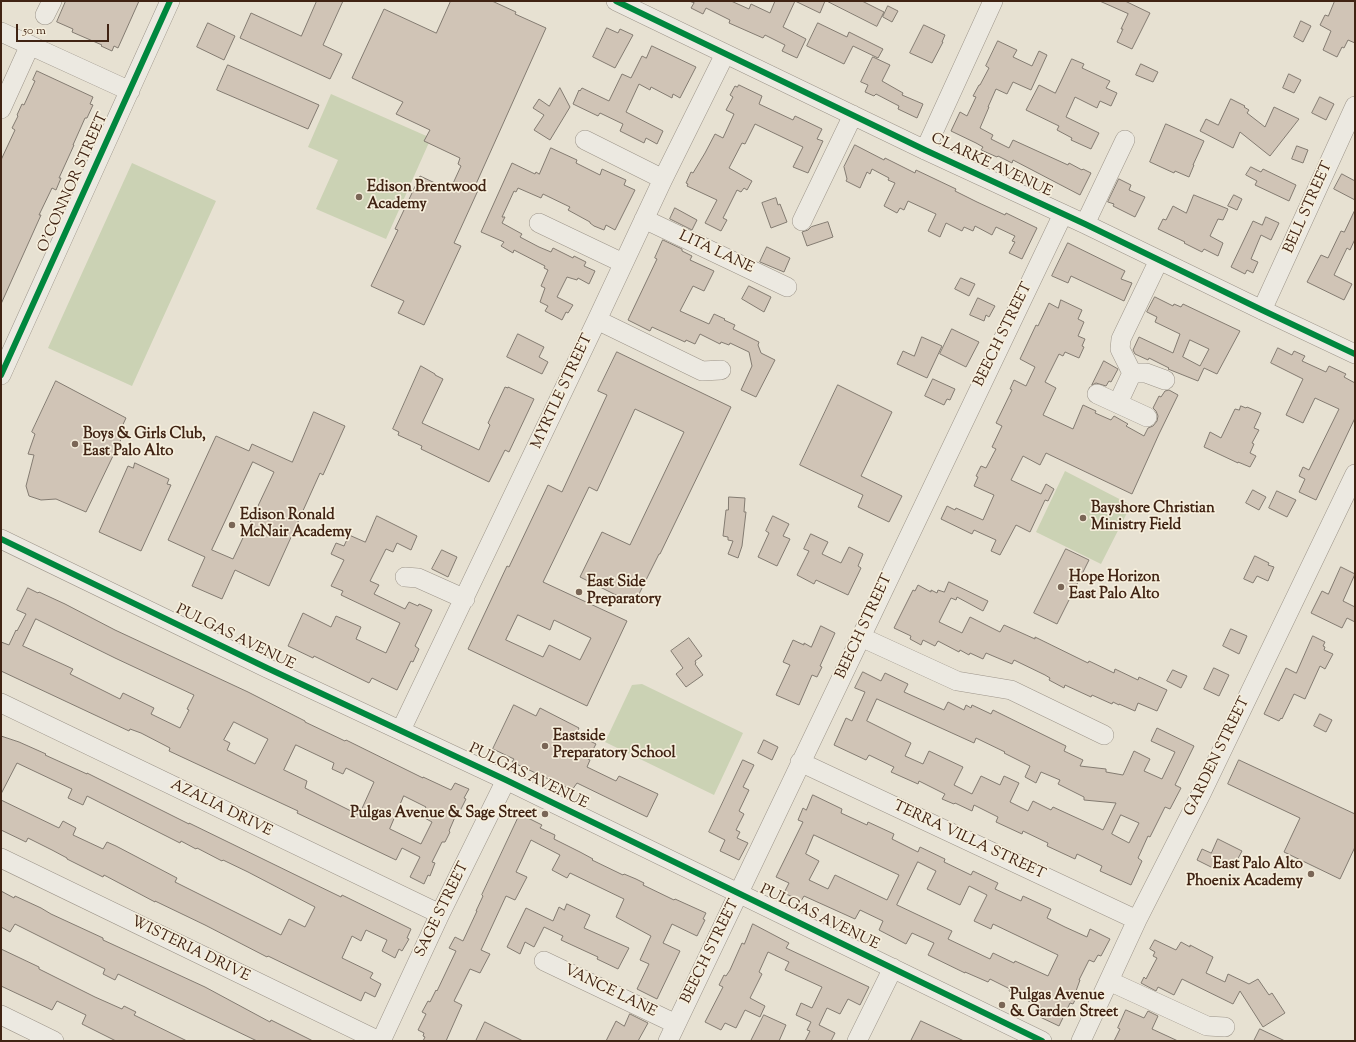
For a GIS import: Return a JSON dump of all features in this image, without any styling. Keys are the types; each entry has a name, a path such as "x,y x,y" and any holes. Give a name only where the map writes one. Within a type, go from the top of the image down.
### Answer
{"street":[{"name":"O'CONNOR STREET","path":"1,375 170,1"},
{"name":"CLARKE AVENUE","path":"616,1 925,150 1085,224 1355,354"},
{"path":"925,150 993,1"},
{"path":"1,32 130,91"},
{"path":"1,109 30,45"},
{"name":"MYRTLE STREET","path":"401,730 663,179 725,54"},
{"name":"BELL STREET","path":"1262,310 1355,106"},
{"path":"802,221 853,115"},
{"path":"585,140 663,179"},
{"path":"1085,224 1125,140"},
{"name":"BEECH STREET","path":"668,1041 1063,214"},
{"name":"LITA LANE","path":"644,219 787,287"},
{"path":"539,223 623,263"},
{"path":"1132,373 1120,349 1121,339 1159,260"},
{"path":"597,320 702,371 721,370"},
{"path":"1132,373 1146,373 1165,380"},
{"path":"1118,403 1132,373"},
{"path":"1098,394 1147,417"},
{"name":"GARDEN STREET","path":"1081,1041 1138,920 1201,794 1355,474"},
{"name":"PULGAS AVENUE","path":"1,539 267,668 506,780 1042,1041"},
{"path":"405,577 418,578 464,599"},
{"path":"860,637 956,681 1011,690 1104,734"},
{"name":"AZALIA DRIVE","path":"1,703 440,914"},
{"name":"TERRA VILLA STREET","path":"800,762 1138,920"},
{"name":"SAGE STREET","path":"380,1041 506,780"},
{"name":"WISTERIA DRIVE","path":"1,858 380,1041"},
{"name":"VANCE LANE","path":"544,960 676,1024"},
{"path":"857,1041 893,968"},
{"path":"1109,981 1207,1026 1225,1028"},
{"path":"1,1015 54,1041"}],"green space":[{"path":"331,94 431,138 386,239 316,209 338,160 308,147"},
{"path":"132,163 216,201 132,386 48,348"},
{"name":"Bayshore Christian Ministry Field","path":"1065,471 1131,505 1101,564 1036,532"},
{"path":"642,684 743,733 714,795 605,742 632,685"}],"building":[{"path":"66,1 139,1 118,48 114,46 112,51 72,32 73,29 57,22"},
{"path":"317,1 343,1 323,45 342,54 330,79 240,38 251,13 301,36"},
{"path":"451,1 492,1 516,12 515,14 546,28 476,184 480,186 454,243 461,246 424,325 398,313 404,301 371,286 398,230 395,229 420,176 450,190 461,166 458,164 460,158 424,141 430,130 396,114 403,102 352,78 384,9 436,33"},
{"path":"689,1 731,1 749,9 751,4 770,13 775,1 795,1 783,27 806,39 797,58 782,51 785,45 765,35 763,38 729,23 730,20 706,8 703,14 691,8 694,3"},
{"path":"795,1 825,1 820,13"},
{"path":"827,1 862,1 884,12 877,26"},
{"path":"1100,1 1125,1 1150,13 1132,49 1117,42 1128,14"},
{"path":"1335,1 1355,1 1355,43 1348,40 1344,48 1342,47 1337,57 1323,50 1331,31 1320,25 1325,15 1328,16"},
{"path":"888,6 898,11 892,22 883,17"},
{"path":"1301,21 1311,26 1303,42 1294,37"},
{"path":"208,23 235,36 224,60 197,47"},
{"path":"818,23 847,37 849,32 883,49 878,58 853,46 844,64 807,46"},
{"path":"924,25 945,35 932,63 910,53"},
{"path":"607,28 618,33 620,29 633,35 615,68 593,57"},
{"path":"998,41 1017,50 1013,57 1032,66 1039,51 1047,55 1031,90 1013,82 1007,94 996,89 980,128 993,135 991,139 1009,148 1013,140 1068,165 1069,163 1091,173 1080,195 1013,160 1012,163 981,150 983,147 951,131 960,112 967,116 976,97 973,96 989,68 986,66"},
{"path":"652,46 696,67 680,98 673,94 672,98 651,87 650,90 639,84 626,112 663,131 657,144 646,138 644,143 620,131 623,124 600,113 598,116 573,104 579,90 580,91 582,88 609,101 622,74 631,78 642,56 646,58"},
{"path":"873,57 890,65 882,81 903,93 902,95 923,104 917,118 898,109 899,106 876,94 874,96 865,92 868,85 861,82"},
{"path":"1072,59 1084,64 1082,68 1110,81 1106,88 1117,93 1111,106 1100,101 1097,108 1075,97 1066,117 1099,133 1091,149 1071,140 1072,138 1057,130 1059,126 1026,110 1039,85 1055,93"},
{"path":"1141,64 1158,72 1153,82 1136,75"},
{"path":"228,65 319,105 308,129 217,90"},
{"path":"37,71 93,97 90,104 93,105 87,118 85,118 73,145 59,178 61,178 56,190 52,188 39,215 41,215 1,304 1,160 15,130 12,128 18,116 17,115 22,104 24,105 35,81 33,80"},
{"path":"1289,74 1301,80 1294,93 1283,88"},
{"path":"739,85 762,96 759,104 793,120 795,116 822,129 817,139 823,141 808,173 793,167 803,147 755,124 745,144 742,143 729,168 752,181 747,190 744,188 741,192 737,190 723,218 727,220 721,231 705,223 717,200 687,186 688,184 686,183 691,172 693,173 715,134 723,138 734,114 726,110 733,97 730,95 735,86 737,87"},
{"path":"560,88 570,107 550,140 534,130 544,115 533,108 539,99 549,106"},
{"path":"1320,97 1334,104 1326,120 1312,113"},
{"path":"1231,99 1245,106 1244,107 1249,110 1247,113 1265,127 1274,107 1299,119 1270,156 1240,132 1233,148 1200,131 1206,119 1218,125"},
{"path":"1166,124 1204,141 1189,177 1175,171 1174,173 1150,162"},
{"path":"855,145 884,160 885,158 915,173 916,170 956,189 955,191 977,202 1005,215 1006,213 1037,228 1022,259 1009,253 1015,242 1012,241 1015,236 996,227 992,235 975,226 973,231 964,227 962,231 946,223 940,237 928,231 936,214 908,201 904,210 900,208 897,213 884,206 895,183 872,169 870,174 867,172 860,188 846,181 847,179 844,167"},
{"path":"1297,146 1308,150 1303,163 1292,159"},
{"path":"551,148 577,160 576,163 600,175 602,169 626,180 624,185 635,190 615,230 606,225 604,230 594,226 590,222 568,210 570,207 543,194 541,198 518,188 516,192 514,191 502,217 505,217 502,223 522,234 520,237 539,247 551,252 553,248 573,258 574,256 586,262 584,266 595,271 589,284 578,278 577,280 567,277 557,297 573,305 568,313 566,312 562,320 545,311 548,306 540,302 545,288 541,286 548,270 544,268 545,266 514,250 513,253 501,246 504,242 481,232 512,163 535,174 536,172 539,174"},
{"path":"1251,167 1261,172 1263,169 1296,185 1289,201 1255,185 1257,181 1246,175"},
{"path":"1342,174 1355,181 1355,200 1334,189"},
{"path":"1119,179 1131,185 1129,190 1145,197 1135,217 1108,202"},
{"path":"1194,195 1228,209 1223,220 1218,219 1210,236 1223,243 1218,256 1204,249 1202,252 1158,229 1163,219 1166,220 1173,206 1186,213"},
{"path":"1234,195 1242,199 1237,210 1228,206"},
{"path":"776,198 787,222 771,228 762,203"},
{"path":"675,208 697,220 692,230 670,219"},
{"path":"1355,210 1355,239 1350,250 1347,248 1334,275 1352,284 1344,300 1307,282 1321,255 1328,258 1341,231 1344,232"},
{"path":"1266,217 1279,223 1271,240 1261,235 1251,259 1258,262 1253,273 1247,270 1245,274 1231,267 1253,221 1262,225"},
{"path":"828,222 833,237 807,246 802,232 811,227"},
{"path":"663,240 682,249 682,251 692,256 690,260 714,271 704,291 693,286 680,311 709,324 714,314 725,319 724,320 735,325 733,329 759,342 758,345 761,353 775,360 756,397 741,390 752,366 749,352 730,343 729,345 721,342 720,344 700,334 695,344 686,340 685,342 652,327 650,331 628,320 657,259 655,258"},
{"path":"1068,243 1125,271 1121,279 1132,283 1124,301 1071,276 1068,283 1052,276"},
{"path":"767,247 790,258 784,272 760,262"},
{"path":"961,278 975,284 969,296 955,289"},
{"path":"749,286 771,297 764,312 742,299"},
{"path":"1155,297 1173,306 1174,304 1181,307 1183,304 1240,331 1217,374 1204,368 1198,381 1168,369 1169,368 1149,358 1148,360 1135,354 1133,350 1139,337 1173,353 1180,334 1155,322 1157,317 1147,312","holes":["1190,340 1209,349 1200,366 1183,357"]},
{"path":"978,298 995,306 989,317 986,315 984,321 970,315"},
{"path":"1061,300 1082,310 1078,319 1084,322 1078,336 1085,339 1082,346 1084,347 1079,358 1065,352 1063,356 1059,354 1045,382 1056,388 1043,415 1073,429 1083,405 1096,411 1095,413 1111,420 1114,416 1128,424 1126,426 1144,436 1148,428 1153,426 1157,421 1158,416 1153,408 1159,396 1161,397 1165,391 1169,390 1178,395 1132,494 1046,453 1040,465 1023,456 1011,480 1041,494 1046,484 1054,489 1048,501 1045,500 1030,532 1016,525 1000,555 991,551 996,540 974,530 972,534 941,519 947,506 955,510 956,508 983,520 994,495 974,486 978,477 976,476 981,466 986,468 996,449 992,447 1002,426 996,423 1012,390 1010,389 1014,380 1026,386 1035,367 1020,359 1036,325 1038,326 1049,303 1058,308"},
{"path":"952,329 979,342 966,367 940,354"},
{"path":"518,334 544,347 539,357 548,362 542,374 507,357"},
{"path":"922,337 942,346 927,378 897,364 903,351 914,356"},
{"path":"1278,348 1292,355 1294,351 1305,356 1302,361 1326,372 1329,366 1346,374 1344,377 1355,383 1355,418 1316,500 1299,492 1305,479 1299,476 1303,467 1309,470 1339,409 1315,398 1303,423 1286,415 1303,379 1271,363"},
{"path":"617,352 731,407 660,554 634,604 580,577 602,532 630,545 684,432 635,409 597,491 589,487 543,582 627,621 587,706 468,649 507,566 509,567 548,485 562,492 607,395 598,391","holes":["518,615 550,630 554,620 591,638 580,660 549,645 543,657 506,640"]},
{"path":"1104,361 1118,369 1111,382 1109,381 1106,386 1096,383 1092,385"},
{"path":"421,366 443,379 422,423 479,450 490,425 488,423 505,387 534,399 509,452 505,450 489,482 421,449 422,446 398,435 399,432 393,429"},
{"path":"933,379 955,389 950,400 947,399 944,405 925,396"},
{"name":"Boys & Girls Club, East Palo Alto","path":"56,381 126,418 119,433 123,435 86,512 56,499 41,500 29,496 26,486 34,455 28,454 35,434 32,432"},
{"path":"838,385 892,412 861,476 902,496 889,522 858,507 863,495 800,465"},
{"path":"1241,406 1261,413 1254,428 1259,430 1252,443 1254,444 1250,453 1256,456 1250,467 1204,447 1210,432 1221,438 1235,409 1239,410"},
{"path":"314,412 345,426 323,475 320,473 269,586 235,570 222,599 192,586 205,557 168,540 216,436 249,451 252,444 292,462","holes":["253,462 274,472 233,559 212,550"]},
{"path":"135,463 169,479 167,484 171,485 141,551 99,532 128,466 133,468"},
{"path":"1253,490 1266,497 1259,510 1246,503"},
{"path":"1277,491 1296,500 1287,517 1269,508"},
{"path":"729,497 745,498 744,512 746,512 742,546 738,558 728,554 733,541 728,540 728,537 723,536"},
{"path":"377,516 417,536 411,550 397,543 393,552 386,549 370,581 379,585 374,594 405,609 409,602 418,606 419,604 432,610 415,646 419,649 413,662 411,661 397,690 372,678 369,683 314,656 313,658 288,646 303,613 331,627 336,616 361,627 356,639 386,653 400,623 341,595 343,591 331,586 344,560 331,554 336,543 344,546 349,535 365,542"},
{"path":"773,516 789,524 783,536 790,539 777,566 758,557 769,533 766,531"},
{"path":"811,534 828,542 822,554 841,563 849,547 863,554 858,566 861,568 848,595 816,580 814,584 797,575 809,551 804,549"},
{"name":"Hope Horizon East Palo Alto","path":"1066,549 1089,560 1057,624 1034,613"},
{"path":"442,550 457,557 448,577 432,569"},
{"path":"1255,556 1269,563 1268,565 1274,567 1268,581 1257,576 1253,583 1244,579"},
{"path":"1341,567 1355,574 1343,601 1355,607 1355,622 1347,618 1342,628 1311,613 1322,591 1328,594"},
{"path":"949,582 988,601 983,611 957,597 956,600 951,598 939,622 962,633 970,617 1000,632 1004,625 1035,639 1035,637 1088,663 1089,661 1114,673 1115,669 1138,680 1139,677 1167,690 1157,711 1138,703 1135,711 1113,702 1112,704 1092,695 1091,697 1065,685 1064,688 1049,680 1050,678 1045,675 1014,660 1012,664 986,653 983,659 970,653 969,655 960,650 959,652 938,641 935,646 923,640 921,645 910,639 911,636 894,628 913,590 915,591 918,585 931,592 931,590 937,593 938,590 944,592"},
{"path":"28,588 38,593 39,592 423,778 451,790 455,783 469,789 464,798 466,799 460,811 458,810 445,842 442,842 432,862 435,863 430,876 428,875 424,884 410,877 420,857 402,848 396,860 297,813 298,811 169,751 170,748 141,733 130,729 129,731 1,671 1,642 9,645 26,614 17,610","holes":["36,619 194,695 187,709 189,710 180,728 151,714 154,708 123,693 120,699 70,674 73,669 23,646","234,722 268,739 255,764 227,750 230,743 224,740","296,745 334,763 332,769 343,774 346,768 374,782 359,815 305,788 307,781 284,770","404,796 426,807 421,816 432,822 421,844 390,829"]},
{"path":"821,626 835,633 820,666 822,667 817,677 812,675 799,705 776,695 790,665 783,662 793,640 811,647"},
{"path":"1231,629 1247,636 1239,654 1223,646"},
{"path":"1313,636 1325,642 1323,646 1325,647 1324,650 1333,654 1325,669 1320,666 1305,699 1294,694 1282,719 1281,718 1279,721 1264,714 1286,668 1296,673"},
{"path":"689,638 702,656 695,661 695,664 703,675 686,687 676,674 683,668 671,651"},
{"path":"1214,668 1229,675 1219,696 1204,689"},
{"path":"1173,670 1187,676 1181,688 1167,681"},
{"path":"863,672 881,681 885,673 908,684 904,692 944,710 948,702 964,710 966,705 971,708 972,705 991,714 993,710 1066,746 1064,751 1083,760 1080,766 1106,769 1106,772 1123,775 1134,751 1150,759 1144,771 1162,779 1175,752 1151,741 1157,728 1194,746 1175,785 1181,788 1170,809 1165,807 1150,837 1148,836 1138,858 1142,861 1131,885 1100,871 1102,866 1077,854 1075,859 1047,846 1048,843 1023,831 1022,834 996,822 998,817 974,805 972,811 942,799 945,794 919,781 918,784 891,772 894,767 869,755 866,760 834,745 846,718 852,721 865,692 855,688","holes":["877,699 974,743 976,738 1005,752 1004,753 1030,766 1025,777 1036,783 1041,772 1060,780 1058,784 1084,797 1084,800 1116,803 1103,830 1053,807 1051,810 1033,801 1028,811 1010,802 1019,783 1004,776 1000,785 981,776 972,794 954,785 963,767 929,751 923,764 905,756 911,743 867,721","1121,815 1139,823 1129,843 1112,834"]},
{"name":"Eastside Preparatory School","path":"514,705 536,716 540,708 579,728 576,734 596,744 588,759 590,760 587,767 616,781 619,776 658,794 647,817 577,783 572,790 512,762 514,759 493,749"},
{"path":"1320,714 1332,720 1326,732 1314,726"},
{"path":"1,736 19,742 87,773 189,824 341,897 342,895 411,929 407,938 409,939 402,951 399,949 395,958 382,951 387,940 366,930 361,941 352,936 342,958 373,973 370,978 381,984 375,997 365,992 361,1001 268,956 267,957 205,925 155,902 104,875 103,877 28,838 26,842 1,830 1,800 59,828 63,821 76,828 73,835 103,849 107,842 116,846 177,878 175,882 281,935 289,919 305,927 315,907 248,872 181,841 180,843 87,796 83,805 68,798 72,789 17,763 1,794"},
{"path":"764,740 778,747 772,760 758,753"},
{"path":"743,760 754,765 743,787 749,790 739,811 744,814 736,830 740,832 737,838 748,843 739,860 720,851 725,840 709,832"},
{"path":"1239,760 1355,814 1355,847 1340,879 1284,852 1300,818 1228,784"},
{"path":"813,795 842,809 841,813 867,825 868,822 894,834 892,839 918,852 920,847 945,859 944,862 971,875 973,871 998,883 995,889 1021,901 1023,896 1051,909 1047,918 1065,927 1087,937 1090,929 1110,939 1101,956 1098,955 1094,962 1089,960 1079,980 1076,991 1079,992 1073,1004 1070,1003 1059,1026 1040,1017 1044,1009 1009,991 1010,989 990,979 988,982 965,973 928,955 934,943 912,933 906,944 879,930 883,921 860,910 855,919 804,896 801,901 784,893 789,883 776,877 803,822 798,820 803,808 806,810","holes":["814,835 899,875 887,900 835,875 828,889 809,880 819,861 806,854","918,862 936,871 927,889 960,905 969,886 987,895 974,921 991,929 993,924 1058,955 1048,976 993,953 990,959 948,939 952,931 897,905"]},
{"path":"520,814 542,825 540,828 555,835 554,839 593,859 592,860 623,875 624,874 636,879 644,883 643,885 674,900 675,899 706,913 703,919 705,920 697,936 672,924 663,943 680,951 657,999 637,989 649,964 640,960 651,936 616,917 624,899 570,873 567,878 552,870 560,855 531,840 516,872 527,877 515,900 506,896 481,950 490,954 480,973 470,969 454,1001 462,1005 446,1041 423,1041 425,1037 423,1036 424,1033 418,1030 426,1014 422,1012 428,1001 430,1002 436,990 437,991 456,951 449,948 455,937 463,941 477,911 483,896 482,895"},
{"path":"1218,839 1242,851 1234,866 1222,860 1221,862 1219,861 1215,869 1197,860 1202,849 1211,853"},
{"path":"1,891 14,898 15,896 41,908 103,938 103,940 205,987 270,1022 271,1020 313,1041 257,1041 118,974 115,980 103,974 105,969 15,924 10,932 1,927"},
{"path":"567,904 590,915 584,928 629,948 618,969 597,959 598,957 561,940 563,936 544,927 534,947 525,942 520,954 507,947 526,908 553,921 559,907 564,910"},
{"path":"753,924 789,943 786,948 869,987 860,1005 848,999 840,1014 827,1008 819,1025 835,1033 831,1041 805,1041 810,1031 807,1030 811,1022 796,1015 801,1003 812,1008 822,987 785,970 789,962 768,952 759,972 762,974 750,998 765,1006 760,1017 745,1010 736,1028 725,1023 721,1030 705,1022 723,987 719,985 724,975 726,976 730,970 742,943 744,944"},
{"path":"1155,940 1176,950 1181,942 1213,957 1206,973 1225,982 1228,974 1249,984 1258,979 1269,995 1272,993 1285,1013 1263,1027 1240,991 1233,1004 1182,979 1174,995 1158,987 1156,991 1141,983 1144,977 1146,979 1157,958 1153,956 1155,952 1150,949"},
{"path":"1,949 39,967 39,969 95,997 122,1009 124,1006 136,1012 134,1015 187,1041 116,1041 82,1024 86,1015 57,1001 52,1010 1,986"},
{"path":"1126,1010 1144,1018 1148,1011 1158,1016 1152,1029 1178,1041 1114,1041 1120,1029 1118,1028"},
{"path":"630,1014 648,1023 638,1041 606,1041 616,1021 624,1026"},
{"path":"764,1015 786,1025 779,1041 751,1041"},
{"path":"921,1021 964,1041 911,1041"},
{"path":"485,1022 523,1041 476,1041"},
{"path":"1260,1029 1285,1041 1254,1041"}],"cycle path":[{"path":"1,375 170,1"},
{"path":"616,1 925,150 1085,224 1355,354"},
{"path":"1,539 267,668 506,780 1042,1041"}],"place":[{"name":"Edison Brentwood Academy","path":"359,197"},
{"name":"Boys & Girls Club, East Palo Alto","path":"75,444"},
{"name":"Bayshore Christian Ministry Field","path":"1083,518"},
{"name":"Edison Ronald McNair Academy","path":"232,525"},
{"name":"Hope Horizon East Palo Alto","path":"1061,587"},
{"name":"East Side Preparatory","path":"579,592"},
{"name":"Eastside Preparatory School","path":"545,746"},
{"name":"Pulgas Avenue & Sage Street","path":"545,814"},
{"name":"East Palo Alto Phoenix Academy","path":"1311,874"},
{"name":"Pulgas Avenue & Garden Street","path":"1002,1005"}]}
